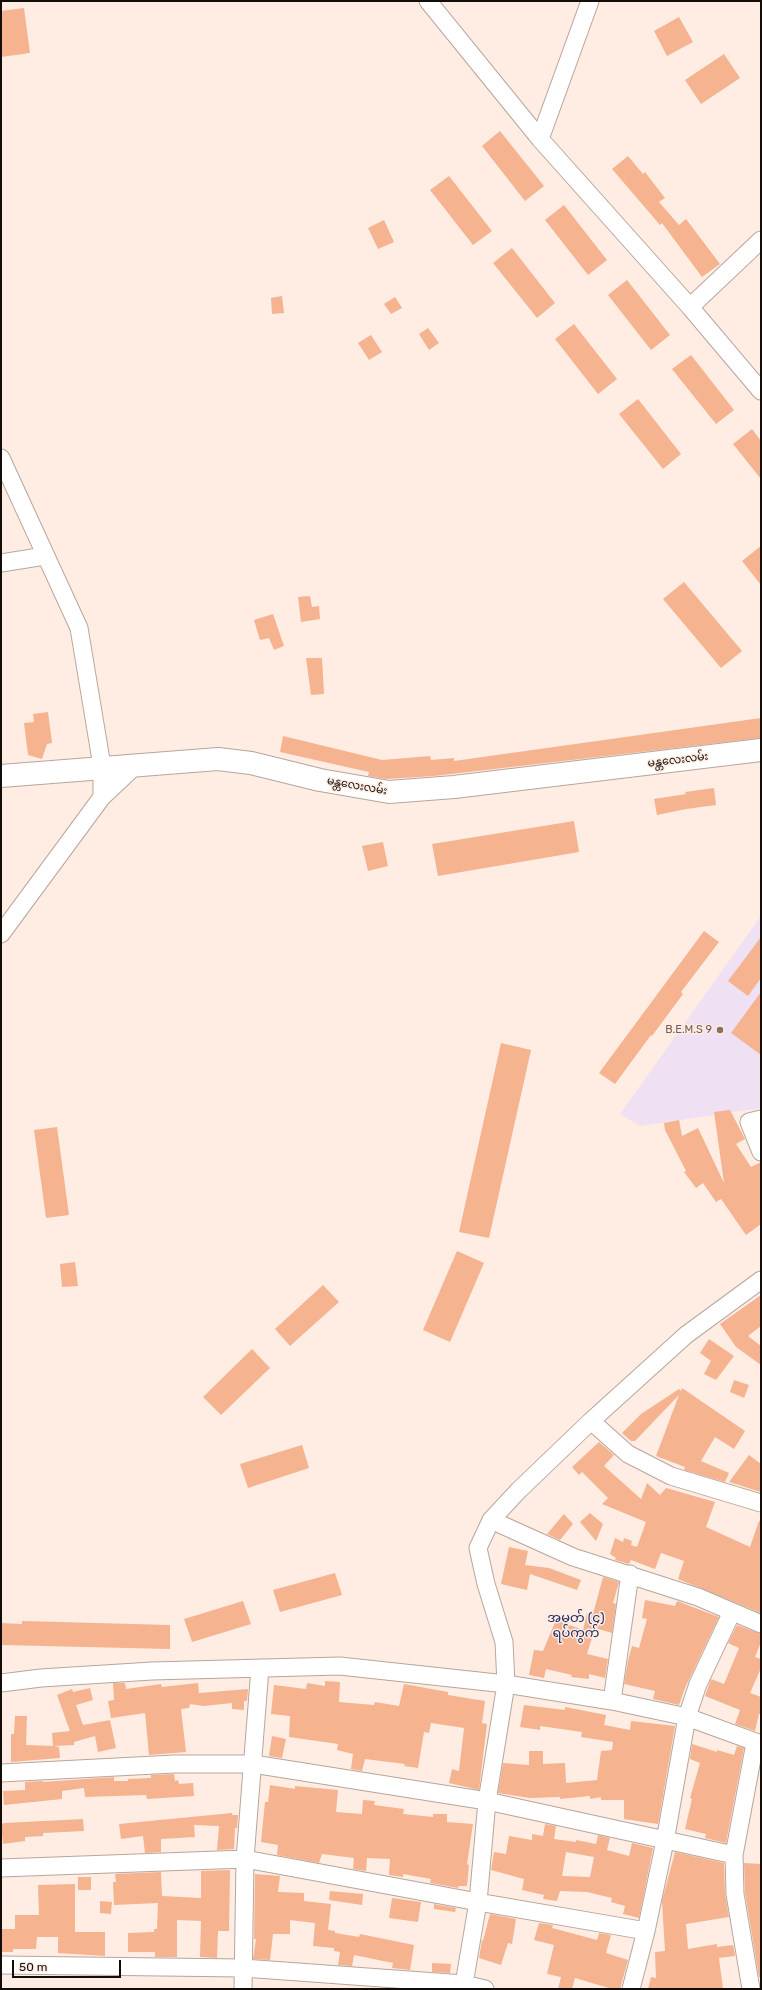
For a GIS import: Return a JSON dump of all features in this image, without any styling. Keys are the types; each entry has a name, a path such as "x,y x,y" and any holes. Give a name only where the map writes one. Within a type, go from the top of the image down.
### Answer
{"main road":[{"name":"မန္တလေးလမ်း","path":"1,776 102,766 136,765 218,758 251,763 320,780 389,792 454,787 761,750"}],"street":[{"path":"428,1 540,139 690,307 761,391"},
{"path":"540,139 587,2"},
{"path":"690,307 761,240"},
{"path":"1,458 6,482 45,556 79,628 102,766 102,797"},
{"path":"1,563 45,556"},
{"path":"1,934 102,797 136,765"},
{"path":"761,1119 749,1122 761,1152"},
{"path":"464,1984 478,1902 487,1801 506,1684 504,1642 486,1584 478,1548 491,1520 519,1490 591,1421 686,1335 761,1280"},
{"path":"591,1421 628,1454 671,1476 761,1503"},
{"path":"491,1520 573,1557 698,1597 761,1624"},
{"path":"612,1701 630,1574"},
{"path":"631,1989 646,1931 665,1841 687,1717 698,1684 732,1612"},
{"path":"1,1684 41,1678 152,1671 340,1666 506,1684 612,1701 687,1717 758,1744 734,1856 735,1894 751,1989"},
{"path":"243,1989 245,1859 260,1668"},
{"path":"1,1773 174,1764 253,1764 487,1801 734,1856"},
{"path":"1,1868 245,1859 646,1931"},
{"path":"1,1965 243,1968 464,1984 485,1989"}],"shaded area":[{"name":"B.E.M.S 9","path":"761,916 761,1108 640,1126 620,1114"}],"building":[{"path":"24,8 30,53 1,57 1,11"},
{"path":"679,17 693,42 667,56 654,31"},
{"path":"724,54 740,78 701,104 685,80"},
{"path":"500,131 544,186 525,201 482,146"},
{"path":"628,156 643,174 645,172 665,198 659,202 679,225 686,219 720,264 702,277 662,223 660,225 612,169"},
{"path":"449,176 492,231 473,245 430,190"},
{"path":"564,205 607,260 588,275 545,220"},
{"path":"384,220 394,242 378,249 368,228"},
{"path":"512,248 555,303 537,318 493,263"},
{"path":"627,280 670,335 651,350 608,295"},
{"path":"282,296 284,313 272,314 271,298"},
{"path":"395,297 402,308 391,314 384,304"},
{"path":"574,324 617,379 598,394 555,339"},
{"path":"428,328 439,343 429,350 419,334"},
{"path":"371,335 382,352 369,360 358,343"},
{"path":"691,355 734,410 716,424 672,369"},
{"path":"638,399 681,454 663,469 619,414"},
{"path":"752,429 761,441 761,479 733,444"},
{"path":"761,546 761,585 742,561"},
{"path":"684,582 742,651 721,668 663,599"},
{"path":"310,596 312,607 319,606 320,619 301,622 298,597"},
{"path":"273,614 284,646 274,650 269,638 260,640 254,620"},
{"path":"306,658 322,658 324,694 311,695"},
{"path":"48,712 52,743 47,744 42,759 28,755 24,723 34,722 33,714"},
{"path":"761,718 761,738 434,776 386,779 368,776 369,772 280,752 283,736 382,760 430,756 431,760 454,758 454,761"},
{"path":"714,788 716,805 657,815 654,799 686,794 685,792"},
{"path":"574,821 579,852 438,876 432,844"},
{"path":"383,842 388,866 368,871 362,846"},
{"path":"704,931 719,942 681,992 683,994 615,1084 599,1073"},
{"path":"761,937 761,978 748,996 728,981"},
{"path":"761,992 761,1055 731,1033"},
{"path":"501,1043 531,1050 489,1238 459,1232"},
{"path":"730,1110 745,1139 736,1144 751,1167 761,1162 761,1224 746,1235 721,1199 716,1202 703,1183 696,1188 684,1172 686,1171 665,1130 664,1123 679,1120 682,1136 698,1128 724,1183 714,1112"},
{"path":"57,1127 69,1215 46,1218 34,1130"},
{"path":"457,1251 484,1263 450,1342 423,1330"},
{"path":"75,1262 78,1286 62,1287 60,1264"},
{"path":"323,1285 339,1302 290,1346 275,1329"},
{"path":"761,1295 761,1326 748,1336 761,1346 761,1365 736,1347 720,1324"},
{"path":"709,1339 734,1356 716,1380 704,1374 711,1361 700,1353"},
{"path":"252,1349 270,1368 221,1415 203,1397"},
{"path":"734,1380 749,1385 744,1398 730,1392"},
{"path":"682,1388 745,1431 734,1449 715,1437 701,1461 729,1473 725,1482 684,1470 685,1467 656,1456 679,1395 635,1441 631,1441 622,1433 641,1414 679,1389 681,1391"},
{"path":"599,1442 614,1455 604,1466 641,1499 647,1483 660,1495 666,1488 715,1502 706,1527 750,1547 759,1521 761,1521 761,1613 678,1579 684,1561 661,1553 655,1569 631,1560 629,1564 615,1560 616,1558 610,1554 615,1538 623,1542 624,1538 632,1541 631,1545 637,1547 646,1522 602,1504 608,1498 582,1472 579,1475 572,1467"},
{"path":"302,1445 309,1468 248,1488 240,1464"},
{"path":"749,1455 761,1464 761,1492 729,1482"},
{"path":"590,1513 603,1524 596,1541 580,1522"},
{"path":"564,1514 573,1524 560,1540 547,1534"},
{"path":"509,1547 528,1551 525,1565 549,1568 581,1580 577,1590 530,1574 527,1590 501,1584"},
{"path":"335,1573 342,1595 280,1612 273,1590"},
{"path":"603,1577 619,1582 613,1603 616,1604 612,1633 595,1628 587,1654 608,1659 605,1678 589,1674 589,1679 571,1677 572,1675 546,1669 544,1678 529,1675 534,1650 543,1651 556,1620 583,1630 587,1613 593,1614"},
{"path":"645,1600 675,1606 677,1601 719,1617 685,1688 679,1705 653,1699 655,1691 624,1684 632,1646 639,1648 647,1619 642,1618"},
{"path":"243,1601 251,1624 192,1642 184,1619"},
{"path":"22,1621 170,1625 170,1649 1,1645 1,1623 22,1624"},
{"path":"737,1625 761,1634 761,1642 755,1657 761,1659 761,1668 750,1693 761,1697 761,1714 759,1714 755,1731 735,1724 740,1710 705,1696 711,1679 724,1684 739,1648 728,1643"},
{"path":"325,1681 340,1682 339,1702 374,1705 375,1702 399,1706 404,1684 448,1692 448,1695 485,1701 482,1723 487,1724 479,1790 449,1783 452,1769 459,1771 464,1728 431,1723 429,1733 424,1732 418,1768 404,1766 405,1764 365,1759 362,1771 351,1769 353,1754 337,1750 338,1744 289,1737 290,1716 271,1714 274,1685 306,1689 307,1683 325,1686"},
{"path":"113,1683 125,1683 126,1689 161,1684 162,1687 198,1683 199,1693 248,1689 247,1701 244,1701 244,1710 232,1709 232,1703 204,1706 190,1704 189,1708 181,1709 186,1752 149,1755 145,1713 111,1718 108,1701 114,1700"},
{"path":"90,1688 93,1700 76,1705 83,1725 110,1720 116,1748 98,1752 95,1736 74,1742 74,1745 54,1746 59,1747 60,1758 11,1762 11,1734 14,1734 15,1716 27,1716 26,1745 53,1746 52,1733 70,1731 57,1695 72,1689 73,1692"},
{"path":"524,1705 565,1710 565,1707 606,1715 604,1725 630,1730 631,1721 675,1726 658,1824 624,1819 624,1800 601,1800 601,1797 590,1799 590,1796 560,1799 560,1797 530,1798 498,1793 503,1763 529,1765 529,1751 543,1751 543,1764 565,1763 566,1783 597,1780 601,1751 612,1750 613,1742 581,1737 582,1732 540,1726 540,1730 520,1727"},
{"path":"272,1736 286,1739 282,1758 269,1756"},
{"path":"692,1744 717,1752 717,1750 734,1755 737,1746 744,1748 726,1843 705,1838 706,1834 685,1829 692,1799 690,1798 700,1763 690,1759"},
{"path":"174,1774 175,1781 178,1780 179,1784 193,1783 194,1796 147,1799 146,1795 85,1797 84,1788 62,1791 62,1799 4,1805 3,1791 25,1790 25,1782 114,1777 114,1781 128,1781 128,1779 151,1778 151,1775"},
{"path":"270,1785 295,1789 295,1786 338,1790 336,1812 362,1814 363,1800 375,1801 374,1805 404,1809 403,1814 433,1817 433,1814 447,1814 447,1822 473,1824 467,1864 469,1865 467,1886 459,1886 458,1888 430,1883 431,1879 403,1874 403,1877 389,1875 390,1859 367,1858 366,1871 353,1869 354,1858 322,1854 319,1863 277,1855 278,1845 261,1842 265,1802 268,1802"},
{"path":"232,1813 232,1815 238,1815 237,1828 235,1828 234,1849 217,1850 219,1826 194,1825 195,1837 161,1839 161,1852 145,1853 143,1836 121,1839 119,1824"},
{"path":"83,1819 84,1831 43,1833 43,1836 25,1837 25,1841 3,1844 1,1824"},
{"path":"545,1824 556,1826 554,1839 576,1842 576,1840 596,1844 598,1835 610,1838 607,1850 629,1856 632,1843 653,1848 639,1918 623,1914 625,1906 611,1902 612,1898 587,1892 560,1891 557,1901 543,1899 544,1895 522,1890 524,1879 491,1870 494,1852 506,1854 509,1836 532,1840 532,1834 543,1836","holes":["566,1852 594,1857 590,1877 562,1876"]},
{"path":"675,1852 724,1863 725,1894 729,1917 686,1924 688,1949 717,1944 717,1947 733,1945 735,1956 719,1958 723,1989 648,1989 651,1977 656,1978 655,1952 665,1951 662,1901"},
{"path":"744,1863 761,1864 761,1977 759,1977 745,1893"},
{"path":"230,1870 229,1931 218,1931 217,1958 200,1957 201,1921 177,1920 177,1957 155,1957 155,1952 128,1952 128,1933 154,1932 154,1929 157,1929 158,1903 114,1905 113,1882 116,1882 115,1874 161,1872 162,1896 201,1898 201,1871"},
{"path":"255,1874 280,1876 278,1892 304,1893 304,1901 331,1904 328,1930 335,1931 335,1933 359,1937 360,1934 414,1945 410,1970 392,1968 393,1963 354,1955 352,1966 338,1965 340,1952 334,1951 334,1948 313,1946 315,1923 290,1920 290,1934 273,1934 270,1960 253,1959 256,1939 254,1939"},
{"path":"78,1877 91,1877 91,1890 78,1890"},
{"path":"75,1884 75,1932 105,1932 105,1956 58,1953 58,1937 37,1937 36,1949 13,1949 13,1952 1,1952 1,1929 15,1929 15,1915 39,1915 38,1885"},
{"path":"330,1891 363,1894 362,1905 329,1900"},
{"path":"392,1898 421,1902 418,1922 389,1918"},
{"path":"100,1901 112,1902 111,1914 100,1913"},
{"path":"434,1904 456,1908 455,1912 434,1909"},
{"path":"490,1914 516,1919 512,1944 508,1943 501,1965 479,1958 482,1940 483,1941"},
{"path":"539,1923 553,1925 552,1928 597,1940 599,1933 611,1935 606,1953 628,1960 620,1989 612,1989 575,1978 572,1989 558,1989 561,1977 547,1974 554,1945 534,1940"},
{"path":"432,1963 451,1964 450,1973 432,1972"}],"place":[{"name":"B.E.M.S 9","path":"720,1030"}],"district":[{"name":"အမှတ် (၄) ရပ်ကွက်","path":"576,1626"}]}
